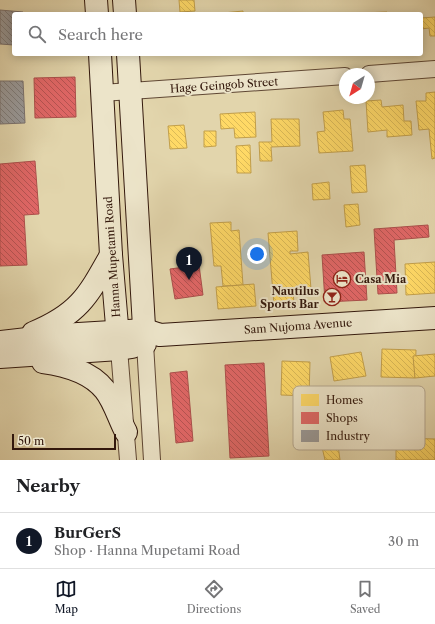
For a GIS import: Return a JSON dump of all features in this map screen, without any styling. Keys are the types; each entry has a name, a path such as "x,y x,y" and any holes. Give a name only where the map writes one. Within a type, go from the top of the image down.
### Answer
{"main road":[{"path":"96,0 97,12"},
{"path":"124,0 125,12"},
{"name":"Hanna Mupetami Road","path":"100,56 111,255 118,341"},
{"path":"128,56 150,337"},
{"path":"5,349 55,324 69,314 81,302 95,283 111,255"},
{"name":"Sam Nujoma Avenue","path":"5,349 118,341 150,337 435,318"},
{"path":"5,349 60,364 85,373 105,390 126,432"}],"street":[{"path":"375,74 435,69"},
{"name":"Hage Geingob Street","path":"102,93 339,76"},
{"path":"150,337 152,460"},
{"name":"Hanna Mupetami Road","path":"118,341 128,460"}],"building: Homes":[{"path":"179,0 194,0 195,11 180,12"},
{"path":"435,17 435,36 430,36 429,28 423,29 423,18"},
{"path":"435,92 435,158 432,159 429,129 419,130 416,101 426,101 426,93"},
{"path":"375,100 381,100 382,107 403,105 404,121 411,121 412,135 387,137 387,130 368,132 366,104 375,104"},
{"path":"343,110 344,119 350,119 353,151 319,153 317,132 325,131 323,112"},
{"path":"255,112 256,137 235,138 234,128 221,129 220,114"},
{"path":"271,119 299,119 300,146 271,147 272,161 260,161 259,142 272,142"},
{"path":"184,125 187,148 170,149 168,126"},
{"path":"204,131 216,131 216,146 204,147"},
{"path":"250,145 251,173 237,173 236,146"},
{"path":"365,165 367,192 352,193 350,166"},
{"path":"329,182 330,199 313,200 312,184"},
{"path":"358,204 360,225 346,227 344,205"},
{"path":"231,222 231,231 239,230 243,285 223,286 221,266 214,266 210,223"},
{"path":"297,231 298,251 290,251 290,254 308,252 311,289 293,291 294,304 274,305 268,233"},
{"path":"435,262 435,293 406,295 405,264"},
{"path":"254,284 256,306 218,309 216,287"},
{"path":"382,349 416,350 415,378 381,377"},
{"path":"361,352 366,376 334,381 330,357"},
{"path":"435,354 435,376 415,378 413,356"},
{"path":"282,361 310,362 309,386 293,386 293,395 281,395"},
{"path":"425,439 435,439 435,460 396,460 396,450 425,450"},
{"path":"323,450 339,450 340,460 325,460"}],"building: Shops":[{"path":"75,77 76,117 35,118 34,78"},
{"path":"35,161 39,214 24,215 27,265 0,266 0,164"},
{"path":"428,225 429,237 394,240 397,293 378,294 374,229"},
{"path":"364,252 367,300 325,302 322,255"},
{"path":"199,265 203,295 175,299 170,269"},
{"path":"264,363 269,456 230,458 225,365"},
{"path":"187,371 193,441 176,443 170,373"}],"building: Industry":[{"path":"0,10 23,12 12,12 12,45 0,44"},
{"path":"0,81 23,81 25,123 0,124"}],"place":[{"name":"Casa Mia","path":"342,279"},
{"name":"BurGerS","path":"189,280"},
{"name":"Nautilus Sports Bar","path":"332,297"}]}
